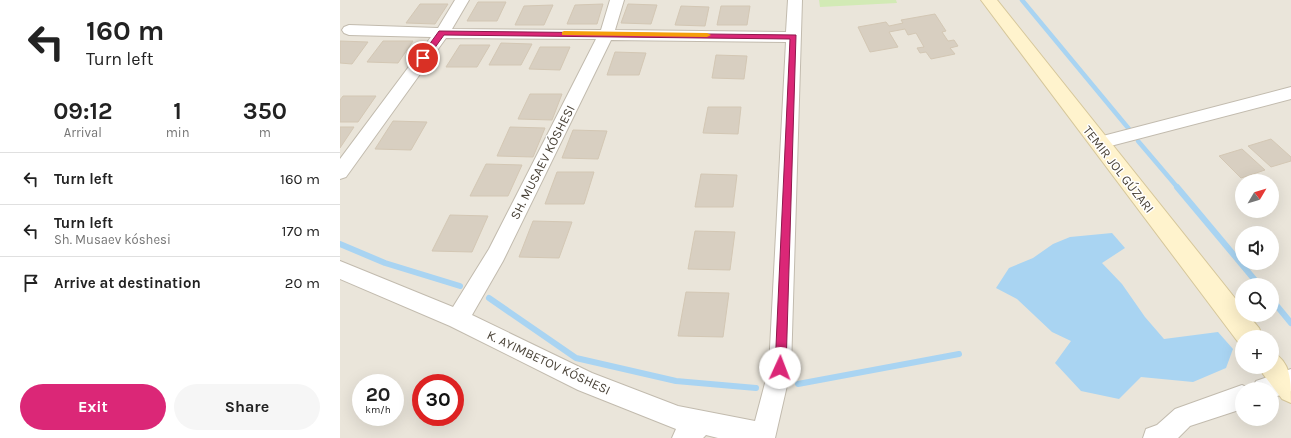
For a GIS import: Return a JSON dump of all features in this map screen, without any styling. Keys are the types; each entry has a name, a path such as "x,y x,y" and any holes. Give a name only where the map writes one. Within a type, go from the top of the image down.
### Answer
{"street":[{"path":"340,172 442,33 462,0"},
{"name":"SH. MUSAEV KÓSHESI","path":"458,319 496,255 607,33 617,0"},
{"path":"340,270 458,319 586,382 678,418 763,437 780,368 795,0"},
{"path":"989,0 1245,330"},
{"path":"349,30 442,33 607,33 794,36"},
{"path":"1099,143 1291,93"},
{"path":"1155,438 1164,435 1183,417 1235,399"},
{"path":"684,438 702,423"}],"shaded area":[{"path":"340,0 1291,0 1291,438 340,438"}],"green space":[{"path":"819,0 896,0 897,3 820,7"}],"water":[{"path":"1112,233 1125,248 1102,263 1122,284 1145,317 1164,339 1218,332 1233,349 1226,368 1193,382 1141,377 1119,399 1081,391 1055,363 1071,341 1052,332 1017,299 996,288 1009,268 1033,258 1053,244 1070,237"}],"building":[{"path":"478,2 506,2 497,21 467,21"},
{"path":"420,4 448,4 435,24 406,23"},
{"path":"603,4 597,24 567,24 575,5"},
{"path":"628,4 657,5 651,24 621,23"},
{"path":"553,5 544,25 515,25 524,6"},
{"path":"681,6 709,7 705,26 675,25"},
{"path":"721,6 750,6 747,25 717,25"},
{"path":"935,14 946,31 942,32 948,41 954,40 958,46 950,48 955,54 931,59 926,52 920,53 917,48 924,47 916,33 908,35 905,29 889,32 898,47 870,52 858,27 886,22 889,26 903,23 901,20"},
{"path":"340,41 368,42 352,64 340,63"},
{"path":"383,41 413,41 398,63 367,62"},
{"path":"501,43 532,44 521,65 489,65"},
{"path":"460,45 490,45 477,67 446,67"},
{"path":"540,47 570,47 560,70 529,69"},
{"path":"615,52 646,53 639,75 607,75"},
{"path":"716,55 747,56 744,79 712,78"},
{"path":"530,94 562,94 552,120 518,119"},
{"path":"343,96 376,96 358,122 340,122 340,100"},
{"path":"708,107 741,107 738,134 703,133"},
{"path":"393,121 427,122 411,150 375,149"},
{"path":"340,127 354,127 340,148"},
{"path":"510,127 545,128 533,157 497,156"},
{"path":"573,130 607,131 598,159 562,158"},
{"path":"1271,139 1291,157 1291,161 1271,167 1248,146"},
{"path":"1242,149 1265,170 1253,174 1237,174 1219,156"},
{"path":"486,164 522,165 508,196 470,196"},
{"path":"557,172 594,172 584,204 545,204"},
{"path":"701,174 737,175 733,207 695,207"},
{"path":"450,215 488,216 472,252 432,251"},
{"path":"533,221 572,222 559,258 519,257"},
{"path":"695,231 735,232 730,270 688,269"},
{"path":"686,292 729,293 723,337 678,336"}],"waterway":[{"path":"1022,0 1129,129"},
{"path":"1138,141 1178,188"},
{"path":"1177,187 1253,278"},
{"path":"340,244 385,263 460,286"},
{"path":"489,298 576,358 676,381 756,388"},
{"path":"1279,308 1291,323"},
{"path":"798,384 959,354"}],"slow traffic":[{"path":"564,33 707,35"}],"route":[{"path":"423,58 442,33 607,33 794,36 780,368"}]}
